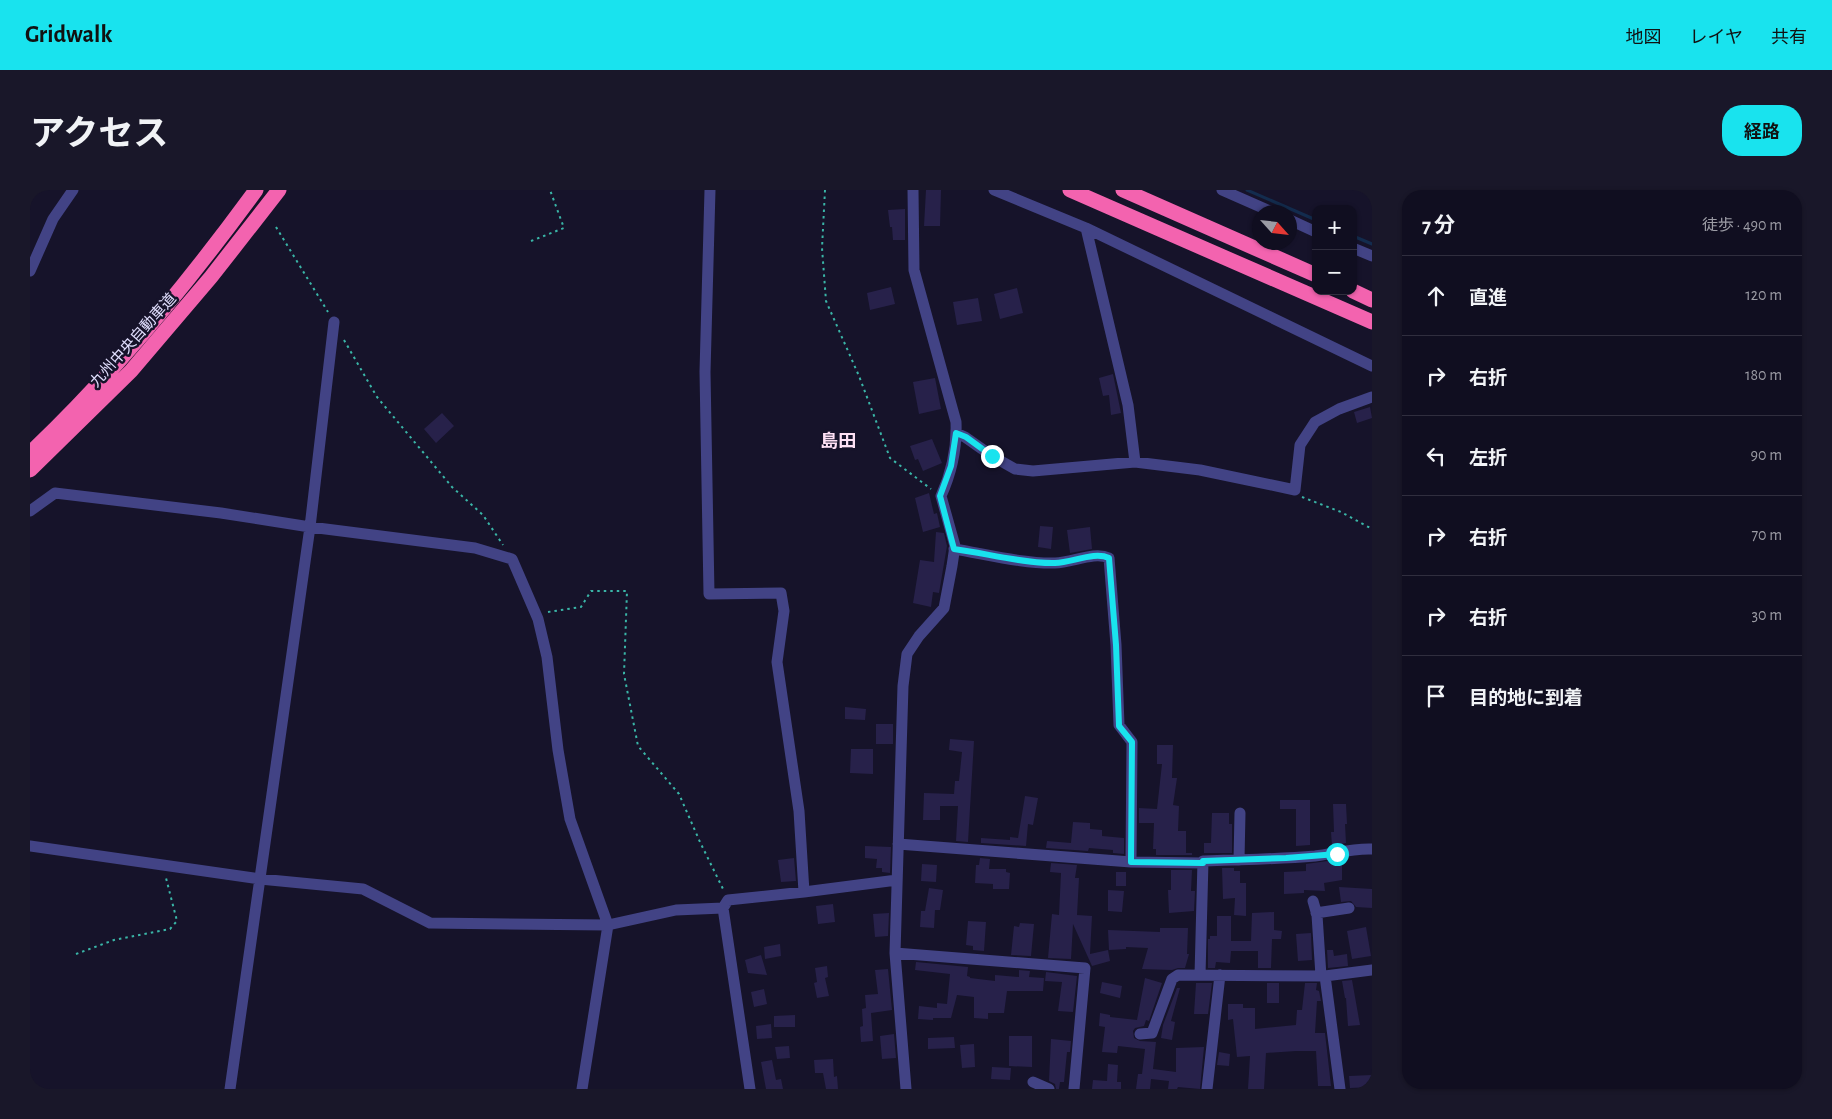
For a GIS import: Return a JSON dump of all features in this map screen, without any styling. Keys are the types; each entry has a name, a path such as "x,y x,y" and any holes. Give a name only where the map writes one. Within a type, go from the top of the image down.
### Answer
{"highway":[{"path":"197,268 245,190"},
{"path":"197,268 256,190"},
{"name":"九州中央自動車道","path":"30,470 132,371 168,329 277,190"},
{"path":"1070,190 1372,322"},
{"path":"1123,190 1312,273"},
{"name":"九州中央自動車道","path":"30,453 114,368 197,268"},
{"path":"1357,293 1372,300"}],"street":[{"path":"30,271 53,219 73,190"},
{"path":"710,190 705,372 708,594 781,593 784,611 777,662 798,811 804,892"},
{"path":"906,1089 895,953 903,686 907,654 919,636 944,608 954,549 940,496 951,466 956,433 956,422 914,270 913,190"},
{"path":"994,190 1086,228 1372,366"},
{"path":"1222,190 1256,205"},
{"path":"1297,223 1312,230"},
{"path":"1086,228 1128,405 1135,462"},
{"path":"1357,250 1372,256"},
{"path":"230,1089 310,528 334,322"},
{"path":"956,433 966,437 992,456 1015,469 1033,472 1135,462 1200,470 1295,490 1300,445 1315,422 1338,409 1372,397"},
{"path":"30,511 55,493 221,513 310,528 475,548 512,559 538,619 547,656 558,750 570,819 608,925 582,1089"},
{"path":"954,549 1047,563 1068,562 1103,555 1109,558 1116,645 1119,726 1132,742 1131,862"},
{"path":"1239,860 1240,813"},
{"path":"898,844 1131,862 1203,863 1203,861 1337,854 1359,849 1372,849"},
{"path":"30,846 260,879 363,889 430,923 608,925 676,910 897,880"},
{"path":"1200,975 1203,863"},
{"path":"726,904 750,1089"},
{"path":"1340,1089 1315,907 1349,908"},
{"path":"895,953 1085,968 1074,1089"},
{"path":"1140,1034 1152,1033 1172,979 1178,976 1324,976 1372,970"},
{"path":"1207,1089 1220,975"},
{"path":"1033,1082 1049,1089"}],"path":[{"path":"530,241 564,228 550,190"},
{"path":"825,190 822,248 826,301 859,376 890,458 940,496"},
{"path":"276,227 377,397 452,487 483,515 512,559"},
{"path":"1295,490 1304,499 1342,512 1372,529"},
{"path":"535,613 581,607 591,591 627,591 624,674 638,746 679,794 726,904"},
{"path":"76,954 114,940 170,929 176,921 164,866"}],"building":[{"path":"926,190 941,190 940,226 924,226"},
{"path":"905,209 905,240 893,240 888,210"},
{"path":"891,287 895,304 870,310 867,293"},
{"path":"1017,288 1023,313 1000,319 994,294"},
{"path":"978,298 982,321 957,325 953,302"},
{"path":"1113,374 1121,413 1111,415 1109,395 1103,396 1099,378"},
{"path":"935,378 941,409 919,414 913,382"},
{"path":"1370,407 1372,418 1357,423 1354,412"},
{"path":"442,413 454,426 436,443 424,429"},
{"path":"932,439 942,463 923,471 918,459 915,460 910,446"},
{"path":"929,493 934,514 937,513 940,527 923,532 915,498"},
{"path":"1040,526 1053,527 1051,549 1038,547"},
{"path":"1090,527 1092,549 1070,553 1067,530"},
{"path":"936,532 944,533 947,546 939,593 933,592 931,607 913,603 920,560 934,562"},
{"path":"845,707 866,709 865,720 845,719"},
{"path":"876,724 893,724 893,744 876,744"},
{"path":"950,739 974,741 968,842 956,841 958,806 940,806 940,820 923,820 924,793 954,794 955,781 959,781 962,752 949,750"},
{"path":"1157,745 1173,745 1172,778 1177,778 1173,805 1179,806 1178,831 1186,831 1186,853 1192,853 1192,855 1156,855 1156,849 1153,849 1154,823 1139,823 1139,808 1157,809 1162,764 1157,764"},
{"path":"851,749 873,749 873,774 850,773"},
{"path":"1025,796 1038,798 1033,825 1028,824 1026,846 981,843 981,838 1010,840 1010,837 1018,838"},
{"path":"1280,800 1310,800 1310,845 1296,846 1296,809 1280,809"},
{"path":"1333,804 1346,804 1347,824 1345,824 1346,843 1332,846 1331,832 1334,832"},
{"path":"1212,813 1229,813 1229,824 1232,824 1232,853 1204,853 1204,843 1211,843"},
{"path":"1073,822 1090,823 1090,829 1102,830 1102,836 1124,838 1124,854 1113,853 1113,850 1089,848 1088,851 1046,848 1047,841 1071,843"},
{"path":"865,846 891,847 890,873 882,872 882,868 876,868 877,859 865,858"},
{"path":"794,858 796,881 781,882 778,860"},
{"path":"980,858 990,859 989,869 1006,869 1006,872 1010,873 1009,889 993,889 993,884 975,883 976,865 979,865"},
{"path":"1342,859 1342,880 1324,883 1325,891 1304,890 1304,893 1284,894 1284,872 1306,871 1306,864"},
{"path":"1051,863 1077,865 1075,878 1079,878 1077,915 1092,916 1090,954 1108,950 1110,961 1092,966 1073,924 1071,959 1048,958 1052,914 1059,915 1061,873 1050,872"},
{"path":"922,864 937,865 936,882 921,881"},
{"path":"1222,868 1234,868 1234,871 1240,871 1240,883 1246,883 1246,916 1234,915 1235,898 1223,899"},
{"path":"1171,870 1192,870 1191,891 1195,891 1194,911 1169,913 1168,890 1171,890"},
{"path":"1116,872 1126,872 1126,886 1116,886"},
{"path":"1339,887 1372,889 1372,908 1356,907 1351,901 1341,902"},
{"path":"929,888 943,890 940,910 935,910 934,928 920,927 921,911 925,911"},
{"path":"1108,890 1124,891 1122,912 1108,911"},
{"path":"833,904 835,922 818,924 816,906"},
{"path":"1274,912 1274,930 1282,931 1281,939 1272,939 1271,968 1258,968 1258,951 1231,951 1230,963 1216,962 1215,968 1208,968 1208,939 1210,939 1210,936 1217,936 1217,916 1231,916 1231,941 1251,941 1252,913"},
{"path":"889,913 888,936 875,937 873,914"},
{"path":"968,921 986,922 984,951 973,950 973,946 966,945"},
{"path":"1020,923 1034,924 1031,956 1011,955 1014,926 1019,927"},
{"path":"1366,927 1371,956 1352,959 1347,931"},
{"path":"1160,928 1188,928 1187,954 1189,954 1185,968 1172,970 1142,969 1148,948 1126,947 1126,949 1109,950 1108,930 1160,932"},
{"path":"1311,933 1312,960 1298,961 1296,934"},
{"path":"780,944 781,956 765,959 764,947"},
{"path":"1327,950 1333,950 1334,956 1347,954 1348,966 1328,968"},
{"path":"761,955 767,975 748,973 745,960"},
{"path":"916,962 968,967 967,976 970,978 995,981 995,975 1019,977 1019,970 1030,971 1029,977 1044,978 1043,991 1007,991 1004,1013 988,1013 988,1019 974,1018 974,997 957,995 951,1018 918,1019 919,1006 937,1008 937,1003 947,1004 950,974 915,970"},
{"path":"827,966 828,977 825,978 829,996 817,998 814,983 817,982 815,968"},
{"path":"888,969 892,1010 871,1013 873,1041 861,1042 860,1027 863,1026 862,1009 866,1008 865,995 878,994 875,970"},
{"path":"1046,972 1077,976 1073,1012 1058,1011 1062,982 1045,981"},
{"path":"1145,978 1162,983 1149,1021 1146,1020 1144,1026 1135,1028 1133,1031 1134,1038 1140,1041 1156,1042 1153,1069 1176,1072 1176,1048 1204,1047 1200,1089 1178,1087 1177,1089 1168,1089 1169,1081 1151,1079 1150,1089 1136,1089 1138,1074 1142,1074 1145,1049 1118,1046 1117,1053 1102,1052 1105,1027 1099,1026 1100,1013 1110,1015 1110,1017 1137,1020"},
{"path":"1352,980 1360,1025 1348,1026 1346,998 1342,981"},
{"path":"1102,982 1122,986 1120,998 1100,993"},
{"path":"1196,983 1212,983 1208,1014 1194,1014"},
{"path":"1267,983 1279,983 1279,1003 1267,1003"},
{"path":"1305,983 1317,983 1316,990 1319,991 1321,1001 1317,1001 1315,1033 1325,1033 1331,1086 1318,1086 1316,1051 1296,1051 1266,1053 1264,1089 1248,1089 1250,1056 1237,1057 1233,1019 1228,1020 1228,1004 1243,1004 1243,1008 1255,1008 1255,1029 1296,1025 1297,1010 1302,1010"},
{"path":"1177,988 1180,988 1171,1021 1175,1022 1172,1040 1161,1038 1163,1025"},
{"path":"764,989 767,1004 754,1007 751,992"},
{"path":"795,1015 795,1027 774,1027 774,1016"},
{"path":"771,1024 772,1038 757,1039 756,1026"},
{"path":"894,1034 896,1058 882,1059 880,1036"},
{"path":"1009,1036 1032,1036 1032,1067 1009,1066"},
{"path":"954,1037 955,1048 928,1049 928,1038"},
{"path":"1051,1039 1071,1041 1070,1052 1067,1052 1064,1082 1060,1082 1059,1089 1056,1089 1055,1084 1049,1081"},
{"path":"974,1044 975,1067 962,1068 960,1045"},
{"path":"789,1046 790,1058 777,1059 775,1047"},
{"path":"1219,1052 1230,1054 1229,1066 1217,1065"},
{"path":"833,1059 834,1077 837,1076 838,1089 826,1089 823,1073 815,1073 814,1060"},
{"path":"772,1060 776,1080 781,1079 783,1089 766,1089 761,1062"},
{"path":"1108,1064 1118,1065 1117,1082 1121,1082 1121,1089 1092,1089 1093,1080 1107,1081"},
{"path":"992,1067 1011,1068 1010,1080 991,1079"},
{"path":"1372,1075 1372,1087 1350,1088 1349,1076"}],"waterway":[{"path":"1247,190 1312,218"},
{"path":"1357,238 1372,244"}],"district":[{"name":"島田","path":"838,441"}],"route":[{"path":"992,456 966,437 956,433 951,466 946,484 940,496 955,546 954,549 1047,563 1068,562 1103,555 1109,558 1116,645 1119,726 1132,742 1131,862 1203,863 1203,861 1337,854"}]}
